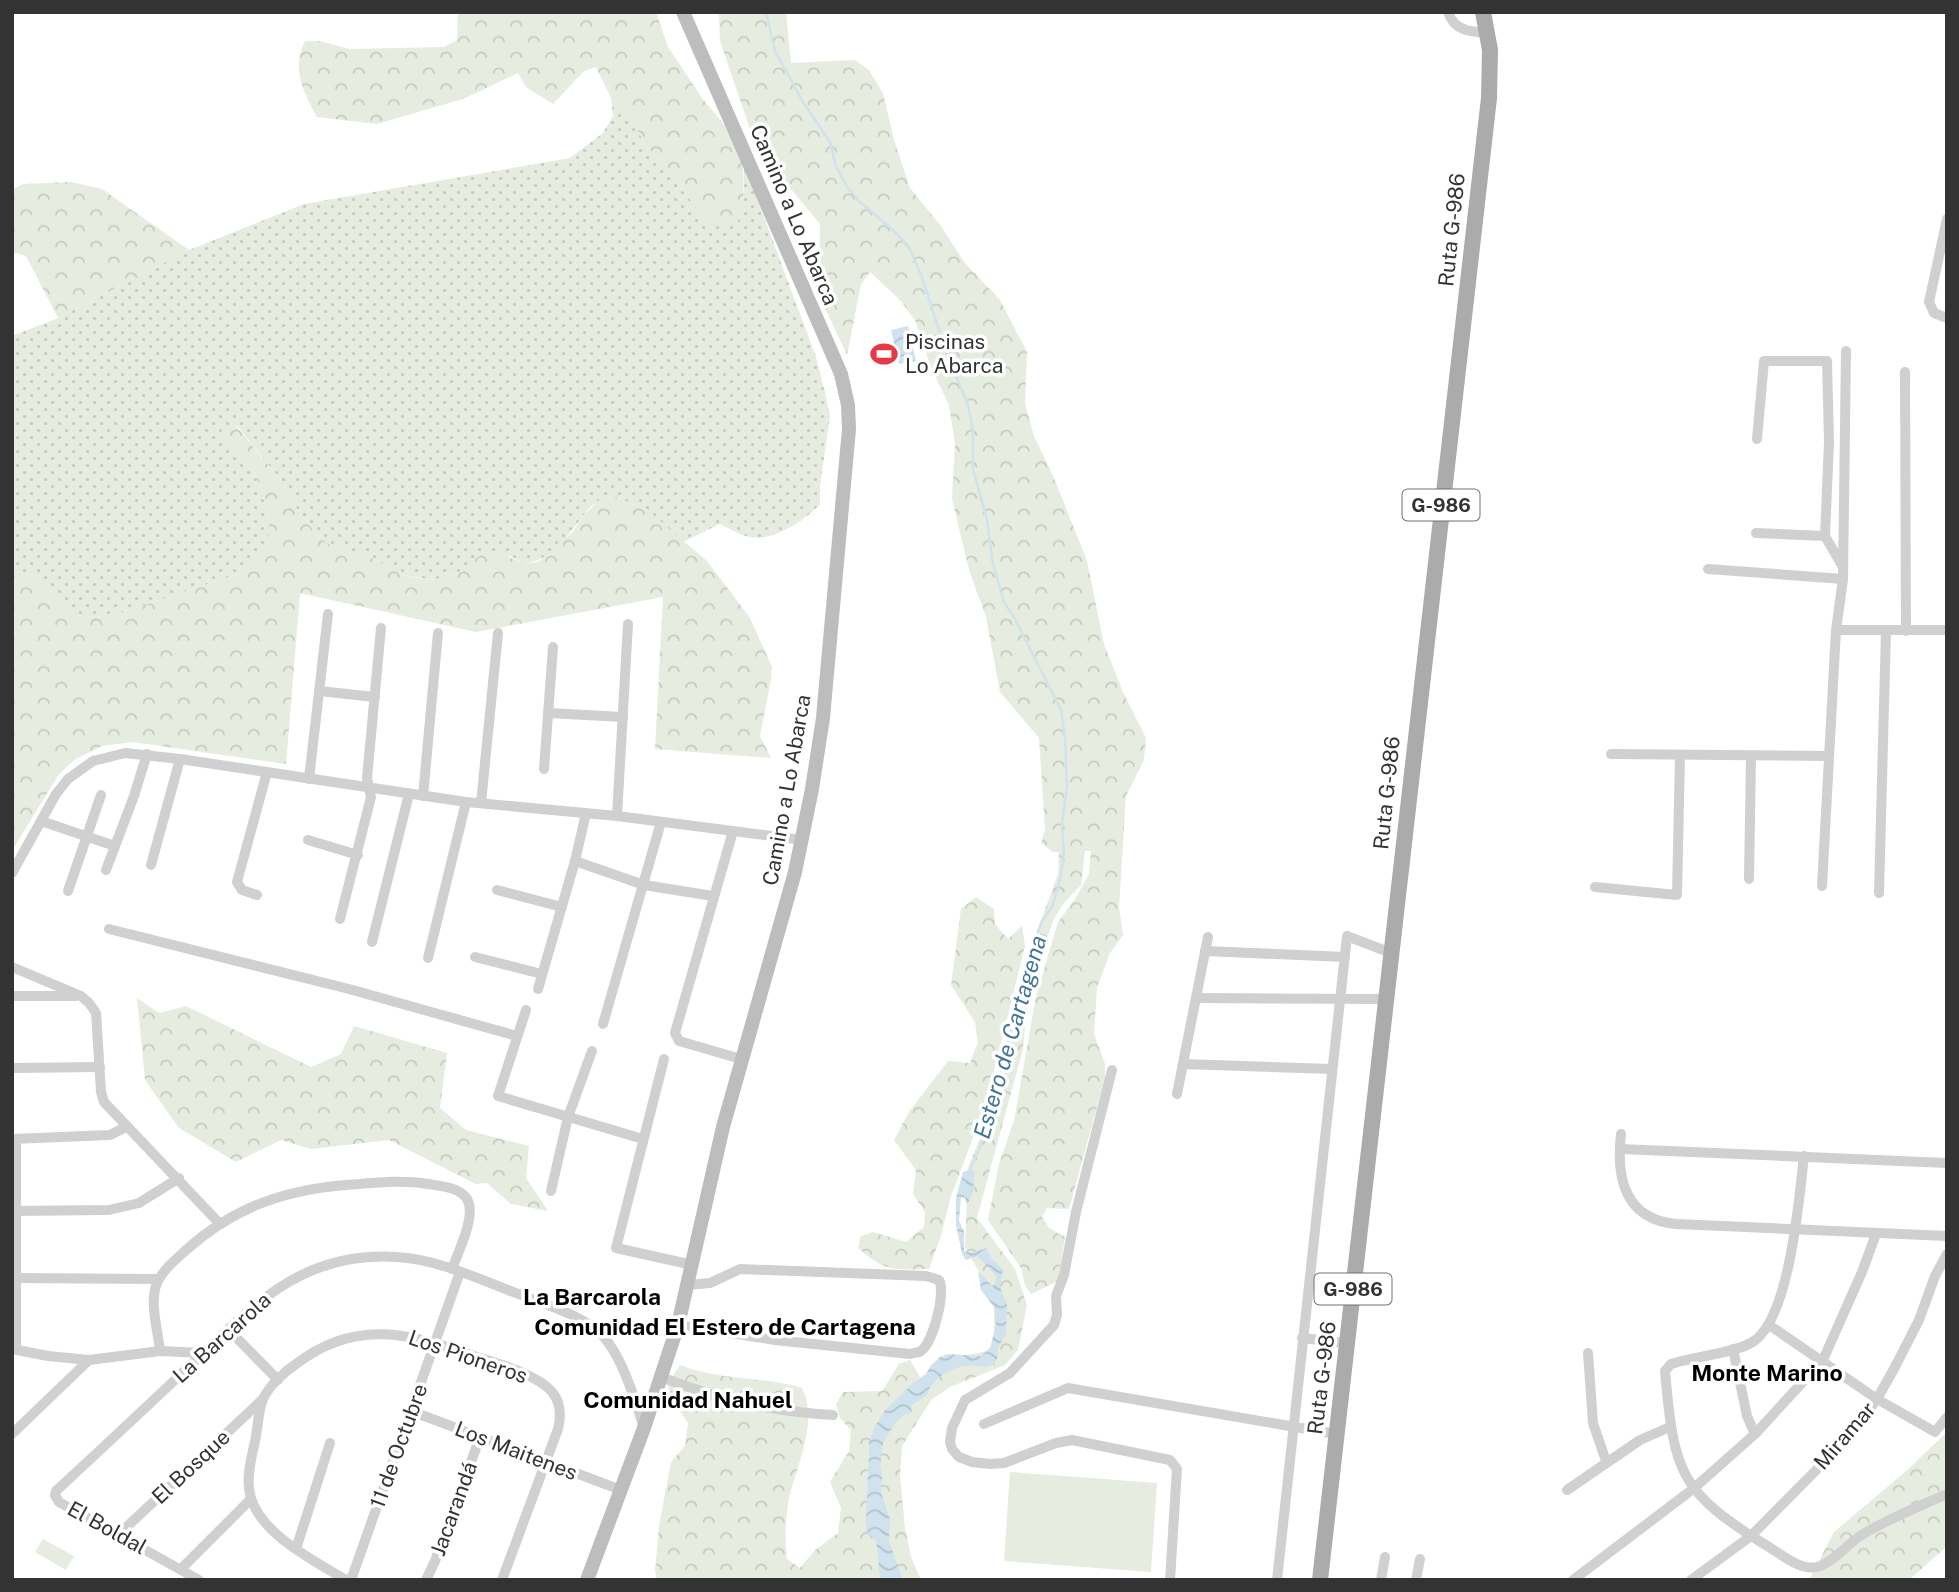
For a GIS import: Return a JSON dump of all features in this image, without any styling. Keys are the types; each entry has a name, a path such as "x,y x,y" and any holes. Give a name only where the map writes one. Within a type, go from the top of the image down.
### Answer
{"main road":[{"name":"Camino a Lo Abarca","path":"587,1580 644,1428 678,1325 741,1059 780,929 802,840 818,754 827,681 849,429 848,405 841,374 683,12"},
{"name":"Ruta G-986","path":"1320,1580 1489,98 1490,68 1483,12"}],"street":[{"path":"1448,12 1452,21 1461,29 1487,33"},
{"path":"1947,219 1929,302 1934,313 1947,318"},
{"path":"1757,439 1764,361 1827,360 1846,356 1843,573 1836,630 1822,886"},
{"path":"1827,360 1829,442 1825,536 1843,573"},
{"path":"1905,372 1906,631"},
{"path":"1756,533 1825,536"},
{"path":"1708,569 1843,573"},
{"path":"309,779 328,614"},
{"path":"617,816 628,624"},
{"path":"340,919 371,797 367,778 381,628"},
{"path":"1836,630 1947,630"},
{"path":"1879,893 1886,631"},
{"path":"481,803 498,633"},
{"path":"423,796 438,634"},
{"path":"544,769 552,647"},
{"path":"319,691 375,696"},
{"path":"548,713 623,718"},
{"path":"12,873 61,786 83,766 114,754 147,754 466,802 617,816 802,840"},
{"path":"106,870 147,754"},
{"path":"1611,754 1829,756"},
{"path":"1595,887 1677,895 1680,755"},
{"path":"1749,879 1751,756"},
{"path":"151,865 180,759"},
{"path":"257,894 242,890 237,882 267,772"},
{"path":"372,942 409,794"},
{"path":"68,891 101,795"},
{"path":"428,958 466,802"},
{"path":"538,989 586,813"},
{"path":"41,821 115,846"},
{"path":"603,1024 661,822"},
{"path":"733,831 675,1033 679,1041 741,1059"},
{"path":"308,840 358,855"},
{"path":"575,861 644,885 713,896"},
{"path":"497,890 562,907"},
{"path":"108,929 349,989 517,1036"},
{"path":"1277,1580 1347,936 1391,953"},
{"path":"1177,1094 1208,937"},
{"path":"1205,951 1345,957"},
{"path":"475,957 542,974"},
{"path":"12,967 81,996 89,1003 96,1013 104,1102 220,1224"},
{"path":"12,996 81,996"},
{"path":"1196,998 1385,999"},
{"path":"526,1010 498,1096 643,1139"},
{"path":"551,1191 568,1116 592,1051"},
{"path":"664,1059 616,1248 693,1265"},
{"path":"1183,1063 1332,1069"},
{"path":"12,1068 100,1067"},
{"path":"1112,1070 1076,1212 1064,1275 1056,1296 1057,1315 1054,1325 1010,1373 965,1400 952,1428 950,1442 959,1457 981,1463 1004,1463 1072,1440 1170,1460 1177,1469 1170,1580"},
{"path":"126,1127 110,1135 14,1139 14,1349 89,1360 160,1351 204,1353"},
{"path":"1621,1134 1619,1167 1626,1191 1638,1208 1658,1221 1947,1236"},
{"path":"1620,1149 1947,1163"},
{"path":"1804,1156 1795,1229 1785,1280 1769,1325 1752,1343 1671,1364 1665,1371 1670,1427 1679,1464 1693,1489 1719,1513 1803,1567 1815,1568 1824,1564 1862,1535 1947,1494"},
{"path":"14,1211 109,1210 139,1203 179,1178"},
{"name":"11 de Octubre","path":"158,1279 187,1249 220,1224 268,1200 303,1189 396,1181 437,1185 461,1192 468,1200 470,1219 435,1342 348,1580"},
{"path":"1573,1580 1693,1489 1755,1434 1823,1360 1876,1234"},
{"name":"Miramar","path":"1700,1577 1751,1536 1849,1437 1877,1399 1919,1320 1935,1276 1947,1254"},
{"name":"La Barcarola","path":"55,1495 56,1491 253,1306 280,1286 310,1271 342,1261 394,1257 428,1261 543,1303 599,1332 615,1355 644,1428"},
{"path":"678,1325 775,1340 910,1354 925,1346 937,1318 943,1288 936,1278 926,1276 740,1269 710,1283 688,1286"},
{"path":"14,1278 158,1279 154,1292 160,1351"},
{"path":"1769,1325 1877,1399 1935,1432 1947,1417"},
{"path":"229,1330 278,1380"},
{"name":"Los Pioneros","path":"251,1499 249,1474 263,1399 293,1366 314,1351 350,1337 388,1333 435,1342 520,1373 543,1385 559,1404 560,1423 502,1580"},
{"path":"1302,1339 1347,1343"},
{"path":"1733,1349 1747,1416 1755,1434"},
{"path":"1588,1353 1593,1423 1606,1461"},
{"path":"12,1434 89,1360"},
{"path":"660,1377 702,1393 745,1404 789,1412 833,1415"},
{"path":"984,1424 1068,1388 1336,1434"},
{"name":"El Bosque","path":"118,1535 263,1399"},
{"name":"Los Maitenes","path":"411,1411 621,1490"},
{"path":"1567,1490 1640,1440 1670,1427"},
{"name":"Jacarandá","path":"426,1580 480,1437"},
{"path":"296,1549 330,1443"},
{"name":"El Boldal","path":"55,1495 59,1502 199,1580"},
{"path":"181,1569 251,1499 261,1519 296,1549 348,1580"},
{"path":"1381,1580 1385,1557"},
{"path":"1416,1580 1420,1559"}],"green space":[{"path":"458,12 656,12 668,47 702,98 732,134 743,163 744,209 737,223 722,228 708,222 644,142 630,116 611,98 596,67 584,71 553,104 526,87 518,73 463,99 377,124 317,117 300,80 299,61 305,41 319,41 350,49 444,47 457,40"},
{"path":"719,12 786,12 791,63 855,60 869,70 883,93 894,140 910,188 941,226 964,262 1000,300 1027,352 1025,404 1034,436 1087,561 1104,644 1123,692 1146,738 1144,760 1126,796 1119,907 1123,935 1110,953 1097,988 1094,1034 1105,1064 1105,1078 1069,1209 1047,1208 1042,1217 1049,1228 1065,1237 1058,1281 1031,1294 1025,1286 1021,1268 988,1220 999,1164 1014,1121 1036,996 1058,922 1089,874 1091,851 1085,851 1081,885 1063,904 1053,921 1028,995 1023,1049 977,1218 1015,1269 1027,1305 1018,1350 1005,1365 950,1387 932,1399 902,1446 900,1476 905,1528 911,1557 921,1580 887,1580 875,1501 881,1439 945,1360 987,1351 994,1342 994,1296 965,1248 968,1168 998,1092 1031,948 1058,874 1059,852 1053,852 1041,843 1045,829 1039,738 1000,692 986,617 969,570 952,499 955,443 949,405 930,365 915,320 900,300 870,272 861,284 847,355 819,295 820,224 781,177 752,135 720,41"},
{"path":"611,98 630,116 644,142 708,222 744,209 744,163 816,357 830,416 820,504 807,516 791,527 765,537 748,537 720,524 683,542 646,510 618,498 592,505 555,549 536,561 524,564 510,556 469,565 456,574 433,580 403,575 374,559 330,545 318,536 299,513 285,485 237,426 223,426 221,442 256,475 269,524 269,539 251,566 238,574 120,613 91,617 76,615 64,608 34,575 12,570 12,336 58,318 189,250 304,204 570,158 603,133 613,116"},
{"path":"71,182 102,189 189,250 58,318 26,256 12,252 12,190 23,184"},
{"path":"222,426 236,426 285,485 299,513 318,536 330,545 374,559 403,575 417,578 433,580 456,574 482,554 496,551 524,564 538,562 573,532 582,517 604,495 646,510 707,561 750,618 772,667 760,736 771,758 655,749 663,597 476,632 300,593 286,764 133,742 102,746 74,760 59,774 12,851 12,570 34,575 64,608 76,615 91,617 120,613 238,574 251,566 269,538 269,524 256,475 221,442"},
{"path":"976,897 994,909 995,924 1008,939 1022,926 1025,946 986,1103 950,1199 929,1269 891,1268 876,1262 858,1248 861,1236 873,1232 906,1242 924,1227 925,1212 913,1194 916,1170 894,1140 909,1112 948,1061 970,1063 978,1042 975,1022 951,985 961,909"},
{"path":"137,998 159,1013 186,1006 311,1067 341,1054 354,1026 447,1053 440,1108 466,1130 529,1146 526,1178 548,1211 511,1204 487,1183 476,1184 389,1140 311,1149 281,1140 236,1162 179,1128 145,1080"},
{"path":"910,1360 920,1377 885,1410 868,1455 867,1531 876,1541 880,1580 657,1580 655,1571 659,1526 671,1462 685,1446 688,1423 670,1397 668,1383 680,1365 710,1374 802,1388 807,1402 807,1431 788,1504 786,1532 787,1559 800,1568 815,1550 838,1533 841,1508 830,1482 849,1451 851,1430 840,1418 836,1404 843,1392 882,1391 899,1364"},
{"path":"1947,1432 1947,1546 1909,1580 1809,1580 1834,1532 1905,1472"},
{"path":"1010,1472 1157,1483 1151,1572 1004,1561"},
{"path":"43,1539 74,1556 66,1570 35,1552"}],"water":[{"path":"908,326 916,361 899,364 891,330"},
{"path":"971,1169 975,1172 975,1188 967,1205 965,1198 961,1197 959,1221 964,1231 964,1251 971,1253 986,1248 992,1259 1003,1269 1000,1287 1007,1305 1006,1334 998,1348 998,1357 994,1364 960,1367 942,1375 927,1395 911,1406 912,1413 905,1414 895,1423 883,1443 881,1493 890,1519 889,1541 903,1580 880,1580 876,1541 867,1532 866,1520 869,1443 874,1428 885,1410 926,1374 940,1357 948,1354 981,1356 990,1348 996,1325 994,1307 981,1290 978,1271 992,1286 997,1277 977,1256 966,1260 962,1254 956,1225 956,1198 963,1172"}],"waterway":[{"name":"Estero de Cartagena","path":"766,12 775,51 803,102 830,142 836,166 847,187 909,247 922,277 946,352 968,405 973,431 973,469 1004,602 1061,710 1067,785 1060,880 1052,907 1042,921 1030,953 985,1135 970,1170"}],"place":[{"name":"Piscinas Lo Abarca","path":"884,354"}],"district":[{"name":"La Barcarola","path":"592,1297"},
{"name":"Comunidad El Estero de Cartagena","path":"725,1327"},
{"name":"Monte Marino","path":"1767,1373"},
{"name":"Comunidad Nahuel","path":"688,1400"}]}
